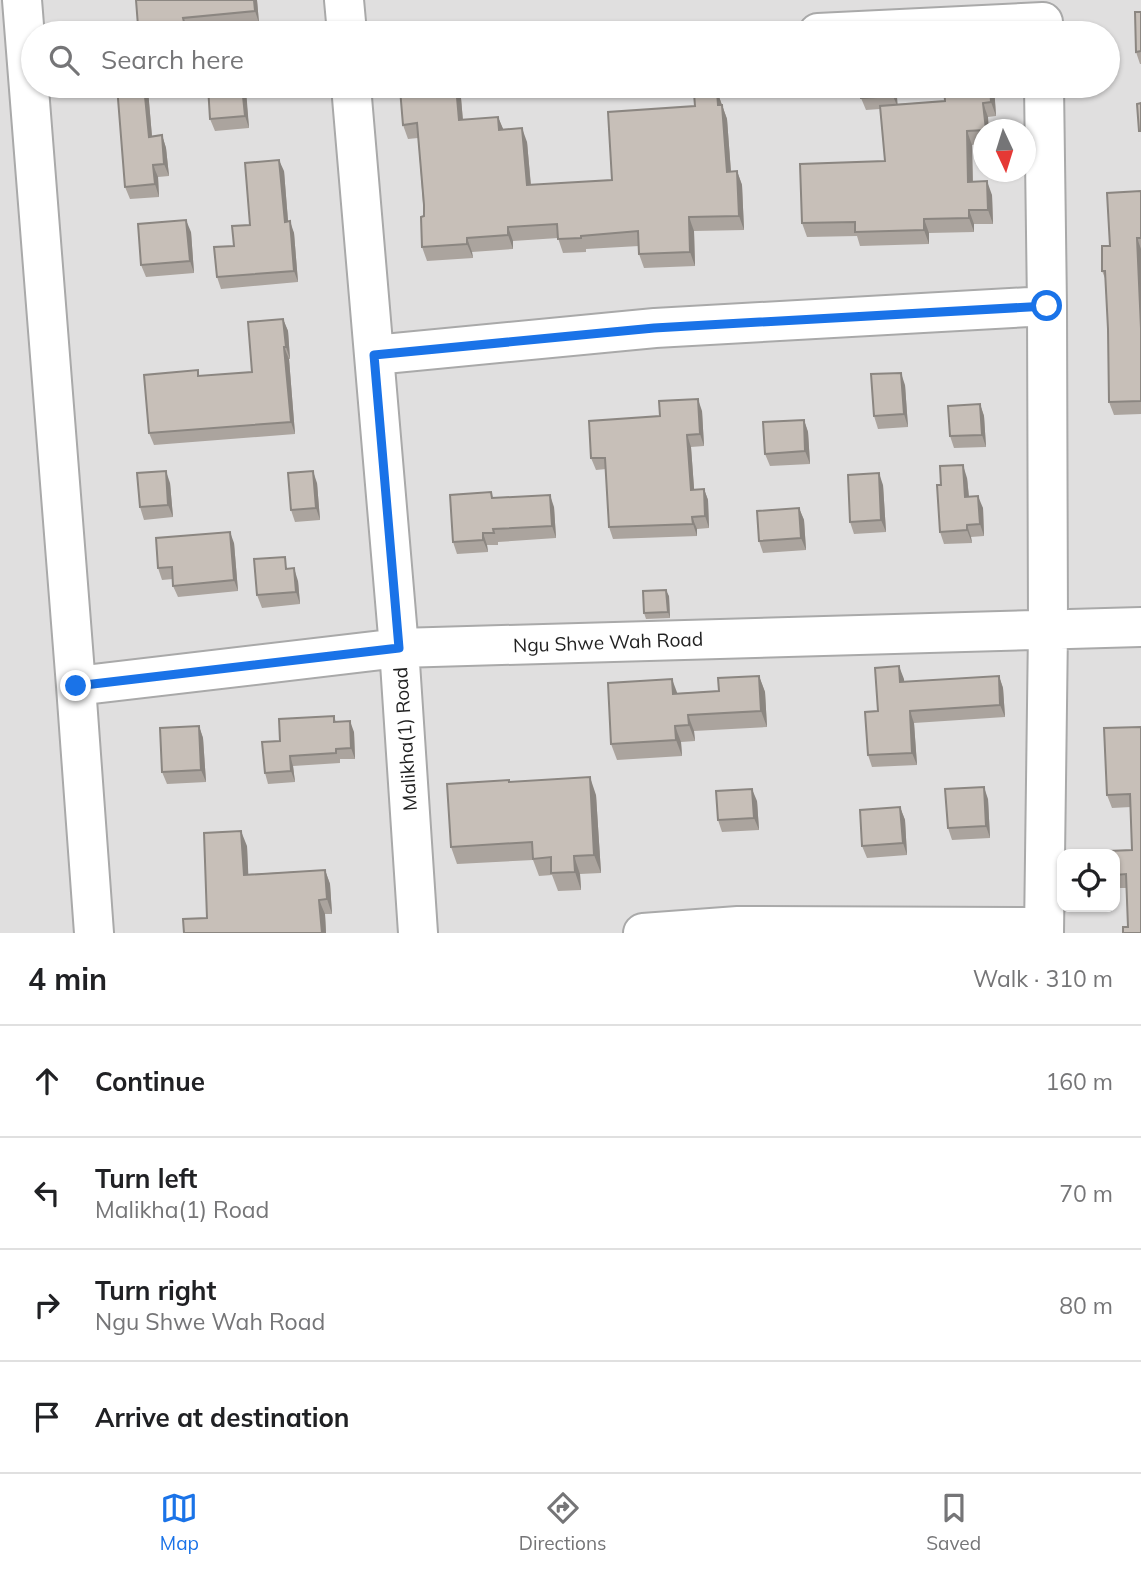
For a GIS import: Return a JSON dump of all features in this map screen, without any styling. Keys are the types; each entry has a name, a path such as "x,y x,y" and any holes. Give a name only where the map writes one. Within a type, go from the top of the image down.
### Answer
{"street":[{"path":"22,0 24,21"},
{"path":"344,0 346,21"},
{"path":"998,21 1043,18"},
{"path":"30,98 93,933"},
{"name":"Malikha(1) Road","path":"352,98 399,648 418,933"},
{"path":"643,933 737,926 1044,930 1048,630 1044,98"},
{"path":"374,355 654,328 1047,306"},
{"name":"Ngu Shwe Wah Road","path":"76,686 399,648 1141,627"}],"shaded area":[{"path":"0,0 1141,0 1141,933 0,933"}],"building":[{"path":"136,0 254,0 255,11 183,18 184,21 138,21"},
{"path":"1135,12 1141,12 1141,51 1136,52"},
{"path":"118,98 145,98 149,137 162,135 164,164 153,165 155,184 125,187"},
{"path":"209,98 243,98 245,116 210,119"},
{"path":"401,98 457,98 459,120 498,117 499,130 522,128 527,185 612,180 608,112 695,106 694,98 718,98 718,105 722,105 727,172 737,171 739,216 689,217 690,252 639,254 638,231 558,239 557,224 508,227 508,235 467,238 467,244 422,247 421,217 424,216 424,205 417,123 403,125"},
{"path":"945,98 991,98 991,102 983,103 985,119 973,119 973,131 967,131 968,182 987,182 988,210 969,210 969,218 924,219 924,230 855,232 855,222 802,223 800,164 885,161 880,106 945,101"},
{"path":"1141,103 1141,131 1139,131 1137,104"},
{"path":"279,160 285,222 290,221 294,271 217,277 214,247 234,246 232,226 250,225 245,163"},
{"path":"1141,191 1141,238 1137,238 1141,401 1109,402 1105,271 1102,271 1102,246 1110,246 1107,193"},
{"path":"186,220 190,261 141,265 138,224"},
{"path":"283,319 291,422 149,433 144,375 198,370 198,376 252,372 248,322"},
{"path":"901,373 904,414 874,416 871,374"},
{"path":"698,399 700,434 687,435 691,490 704,489 705,516 692,517 693,524 609,527 605,458 591,458 589,421 660,416 659,401"},
{"path":"980,404 982,435 950,436 948,406"},
{"path":"804,420 805,451 765,454 763,422"},
{"path":"963,465 965,497 978,496 980,524 967,525 967,530 940,532 937,485 941,485 940,466"},
{"path":"166,471 168,505 140,507 137,473"},
{"path":"313,471 316,508 291,510 288,473"},
{"path":"879,473 881,520 850,522 848,475"},
{"path":"491,492 492,498 550,495 552,526 493,529 494,533 483,533 483,540 453,542 450,495"},
{"path":"799,508 801,538 759,541 757,511"},
{"path":"230,532 234,580 173,586 172,567 158,568 156,538"},
{"path":"285,557 286,569 294,568 296,592 257,595 254,559"},
{"path":"666,590 668,612 644,613 643,591"},
{"path":"899,666 900,682 999,676 1000,705 910,711 912,753 868,755 865,712 878,711 875,668"},
{"path":"759,676 761,711 688,715 689,725 675,726 676,740 611,744 608,683 672,679 673,694 719,691 718,678"},
{"path":"334,716 334,722 350,721 351,748 336,749 336,753 290,756 291,771 265,773 262,742 280,741 279,719"},
{"path":"199,726 201,770 162,772 160,728"},
{"path":"1141,727 1141,933 1123,933 1123,927 1128,927 1126,874 1120,875 1120,851 1132,850 1130,794 1107,795 1104,728"},
{"path":"590,777 594,855 574,856 575,872 551,873 551,857 533,859 532,842 451,847 447,784"},
{"path":"984,787 986,826 948,828 945,789"},
{"path":"752,789 754,818 718,820 716,791"},
{"path":"900,807 903,843 862,846 860,810"},
{"path":"241,831 244,875 325,870 327,899 319,900 322,933 184,933 183,919 207,918 204,833"}],"route":[{"path":"76,686 399,648 374,355 654,328 1047,306"}]}
